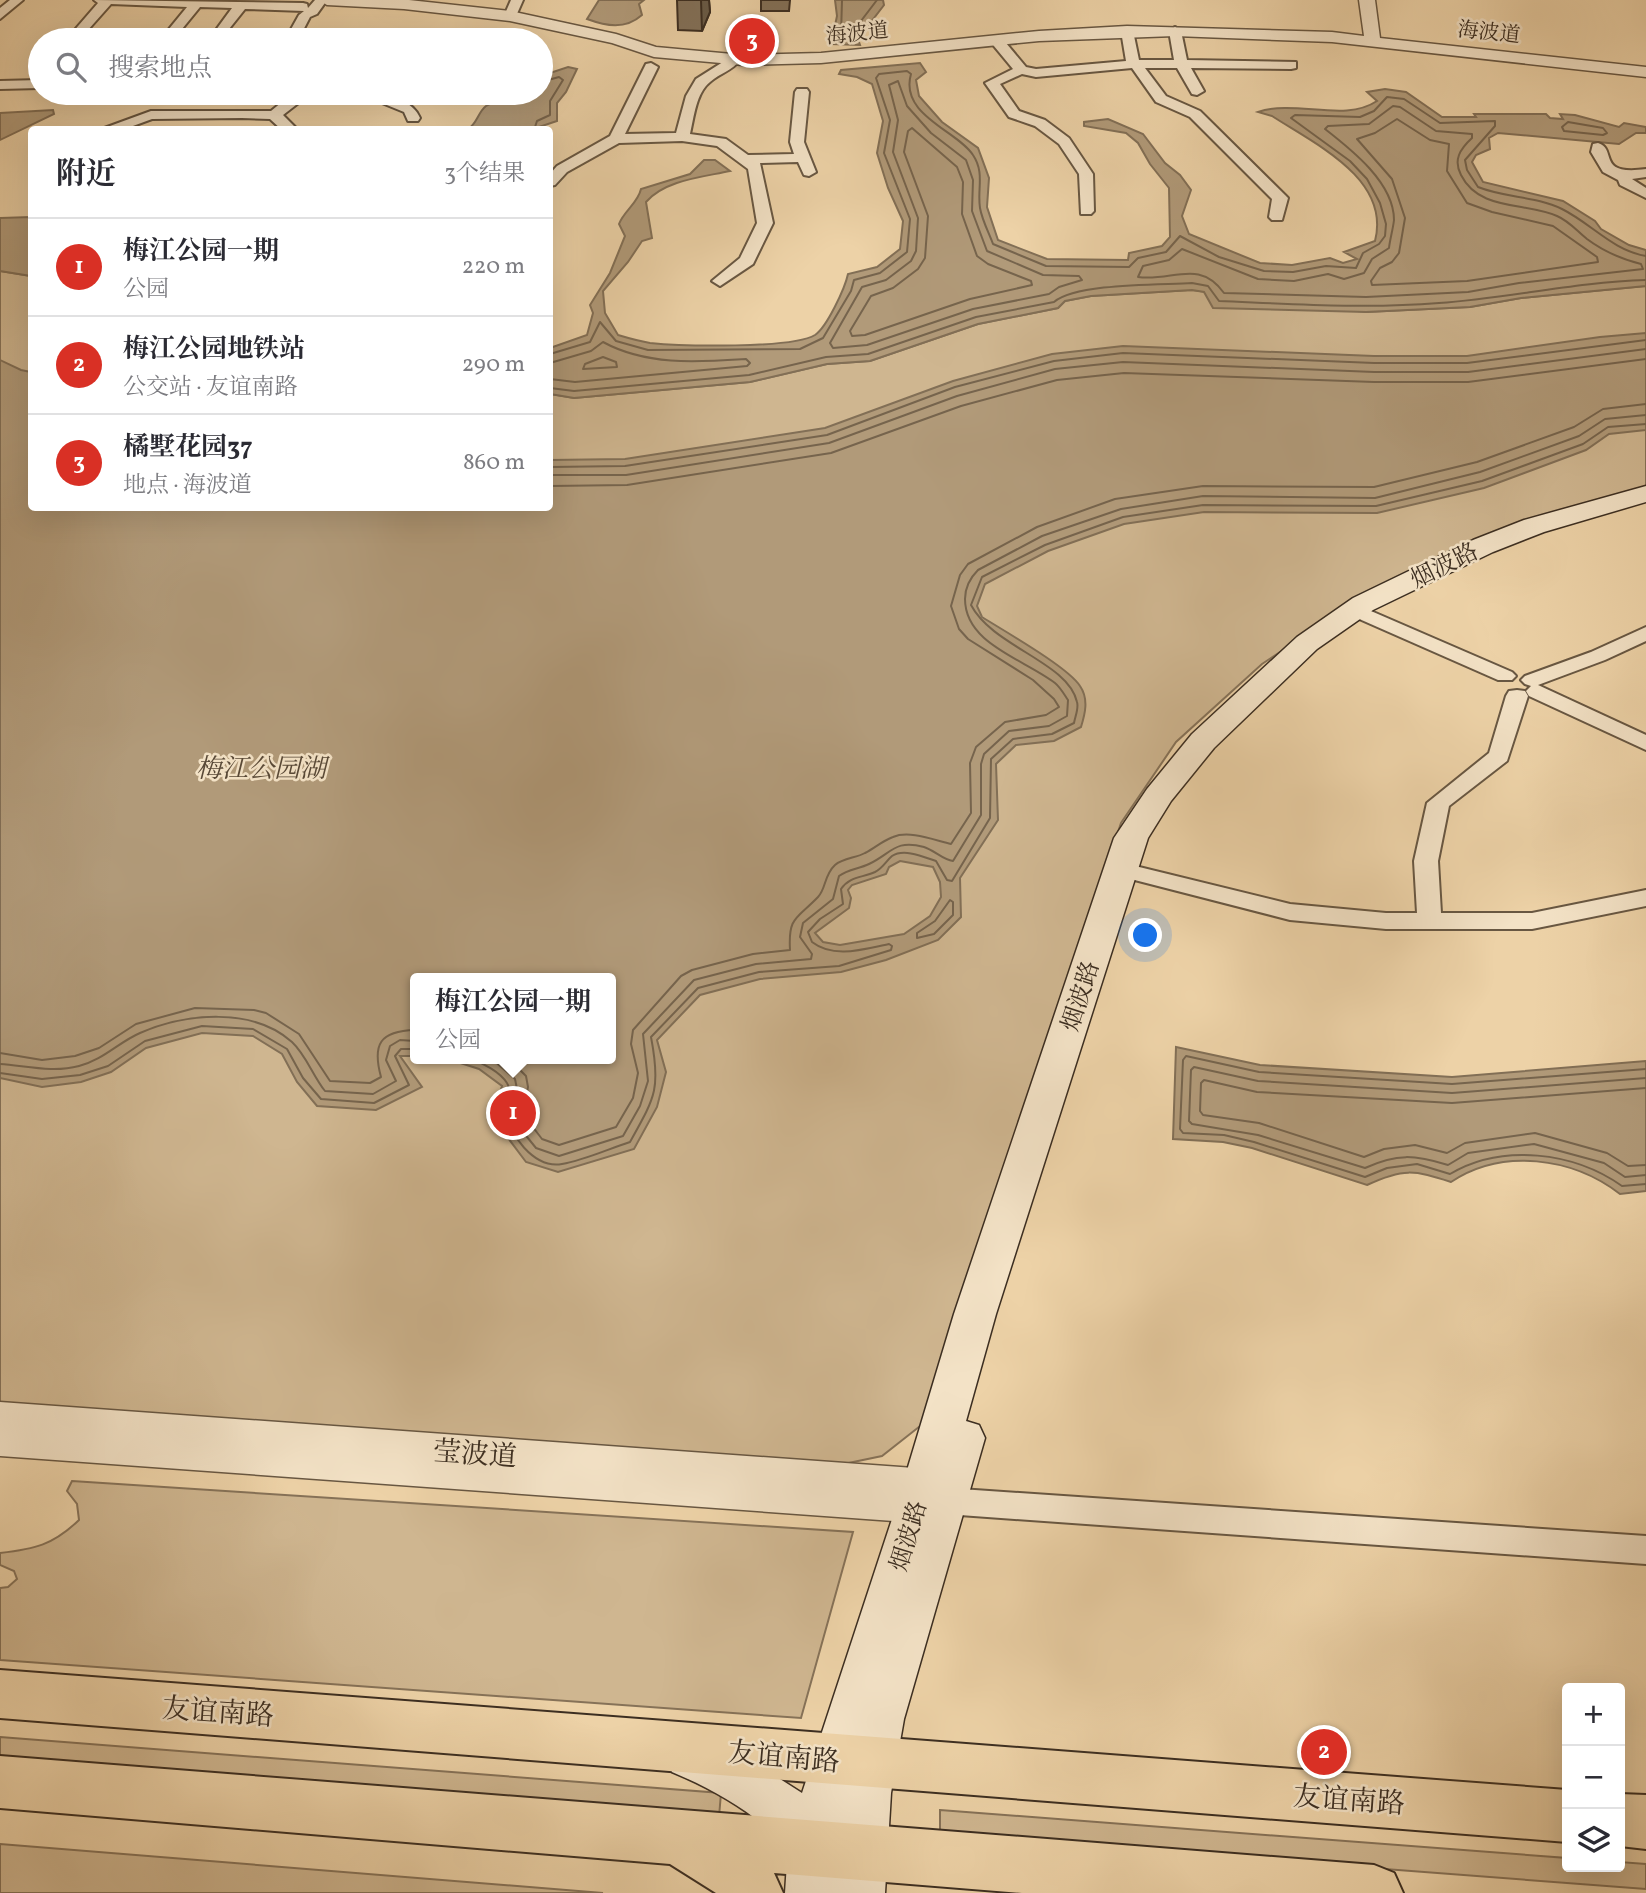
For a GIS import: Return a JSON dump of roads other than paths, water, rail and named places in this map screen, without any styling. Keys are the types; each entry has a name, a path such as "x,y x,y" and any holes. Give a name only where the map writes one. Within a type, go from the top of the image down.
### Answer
{"main road":[{"name":"烟波路","path":"831,1867 853,1762 887,1691 936,1498 975,1314 1131,838 1158,796 1203,741 1307,643 1363,604 1483,546 1521,531 1646,494"},
{"name":"烟波路","path":"936,1498 981,1370 1131,872 1165,803 1200,755 1284,674 1364,614 1513,541 1598,513 1646,501"},
{"name":"友谊南路","path":"0,1694 1562,1816"},
{"path":"662,1746 707,1762 732,1775 779,1808 831,1867"},
{"path":"0,1782 667,1836 831,1867 1374,1893"},
{"path":"1625,1820 1646,1822"},
{"path":"667,1836 698,1848 719,1861 737,1874 754,1893"}],"street":[{"path":"0,15 17,0"},
{"path":"100,0 305,7 313,11 321,0"},
{"path":"83,28 108,0"},
{"name":"海波道","path":"327,0 429,3 510,16 615,39 654,52 734,60 821,58 996,40 1128,31 1175,31 1367,41 1551,55 1646,72"},
{"path":"510,16 517,0"},
{"path":"1355,0 1367,41"},
{"path":"1367,0 1367,41"},
{"path":"176,28 197,3"},
{"path":"224,28 241,5"},
{"path":"297,28 305,7"},
{"path":"1128,31 1130,57 1161,99 1195,114 1280,198 1278,217"},
{"path":"1175,31 1181,63 1197,91"},
{"path":"996,40 1021,70"},
{"path":"708,77 715,58"},
{"path":"682,137 697,87 708,77 726,70 734,60"},
{"path":"1086,211 1086,174 1064,141 1040,123 1014,114 992,83 1021,70 1036,73 1135,64 1181,63 1291,65"},
{"path":"616,139 651,67"},
{"path":"0,85 28,84"},
{"path":"720,281 747,261 765,223 755,167 748,159 806,165 797,142 802,92"},
{"path":"119,126 151,116 274,116 288,105"},
{"path":"398,105 410,110 413,118"},
{"path":"274,116 286,126"},
{"path":"553,179 562,169 616,139 682,137 721,142 755,167"},
{"path":"1598,146 1598,152 1608,169 1646,194"},
{"path":"1625,178 1646,173"},
{"path":"1364,614 1646,743"},
{"path":"1429,921 1426,861 1438,803 1499,756 1523,686 1598,656 1646,633"},
{"path":"1131,872 1290,912 1386,921 1532,921 1646,898"},
{"name":"莹波道","path":"0,1418 936,1498"},
{"name":"莹波道","path":"0,1441 936,1498"},
{"path":"936,1498 1646,1550"}],"water":[{"path":"599,0 644,0 639,4 642,15 622,25 587,19"},
{"path":"835,0 883,0 884,5 858,39 860,45 831,44 837,16"},
{"path":"920,63 926,72 916,80 919,96 942,122 978,148 989,178 987,207 998,240 1047,259 1128,260 1129,253 1162,246 1170,237 1169,188 1138,143 1126,133 1084,126 1084,122 1108,119 1143,134 1165,163 1180,175 1191,190 1182,216 1189,234 1260,263 1292,265 1330,258 1343,263 1357,259 1344,252 1375,241 1377,219 1372,199 1346,166 1272,116 1258,112 1288,108 1350,110 1377,101 1367,92 1385,89 1406,92 1442,117 1546,114 1550,118 1563,119 1560,114 1575,115 1619,127 1624,123 1646,127 1646,133 1636,133 1619,144 1498,133 1489,138 1490,149 1476,155 1472,162 1483,182 1563,201 1595,221 1601,229 1629,245 1646,250 1646,286 1521,298 1470,307 1366,312 1213,308 1204,292 1192,290 1091,296 1065,301 1058,308 978,324 870,361 827,364 750,382 574,398 553,394 553,347 587,335 593,313 590,305 610,273 625,236 619,224 624,215 637,199 641,189 690,174 704,160 715,160 730,171 674,184 646,202 652,238 642,241 603,291 605,313 618,335 650,343 709,345 784,343 803,339 815,335 825,324 848,274 877,267 900,249 903,221 888,188 877,153 883,121 872,84 857,77 839,74 841,70"},
{"path":"568,67 577,69 566,92 557,103 557,121 542,126 471,126 488,105 553,105 553,72"},
{"path":"53,110 54,114 0,140 0,113"},
{"path":"28,217 28,276 0,271 0,218"},
{"name":"梅江公园湖","path":"1646,333 1646,430 1609,434 1586,450 1484,488 1377,513 1204,512 1124,524 1048,551 985,584 977,606 982,617 1063,669 1080,686 1085,701 1081,727 1054,741 1016,745 996,764 998,820 960,878 961,917 938,940 886,960 841,972 760,979 700,995 657,1040 666,1072 657,1107 634,1149 558,1172 526,1162 505,1134 496,1107 502,1086 479,1069 464,1064 616,1064 616,973 410,973 410,1056 400,1056 422,1087 376,1110 317,1106 297,1082 282,1054 253,1036 202,1033 146,1048 111,1072 81,1082 42,1087 0,1078 0,360 28,371 28,511 553,511 553,460 625,459 825,428 953,381 1052,354 1123,346 1374,356 1467,356","holes":["900,861 933,867 940,882 941,897 930,916 904,934 840,945 823,942 815,933 849,908 851,898 848,890 852,885 886,874 889,867"]},
{"path":"1176,1047 1260,1065 1452,1077 1646,1061 1646,1191 1620,1194 1581,1172 1537,1161 1492,1164 1451,1182 1418,1173 1400,1173 1367,1185 1252,1148 1223,1142 1173,1139"}],"place":[{"name":"橘墅花园37","path":"752,41"},
{"name":"梅江公园一期","path":"513,1113"},
{"name":"梅江公园地铁站","path":"1324,1752"}]}
